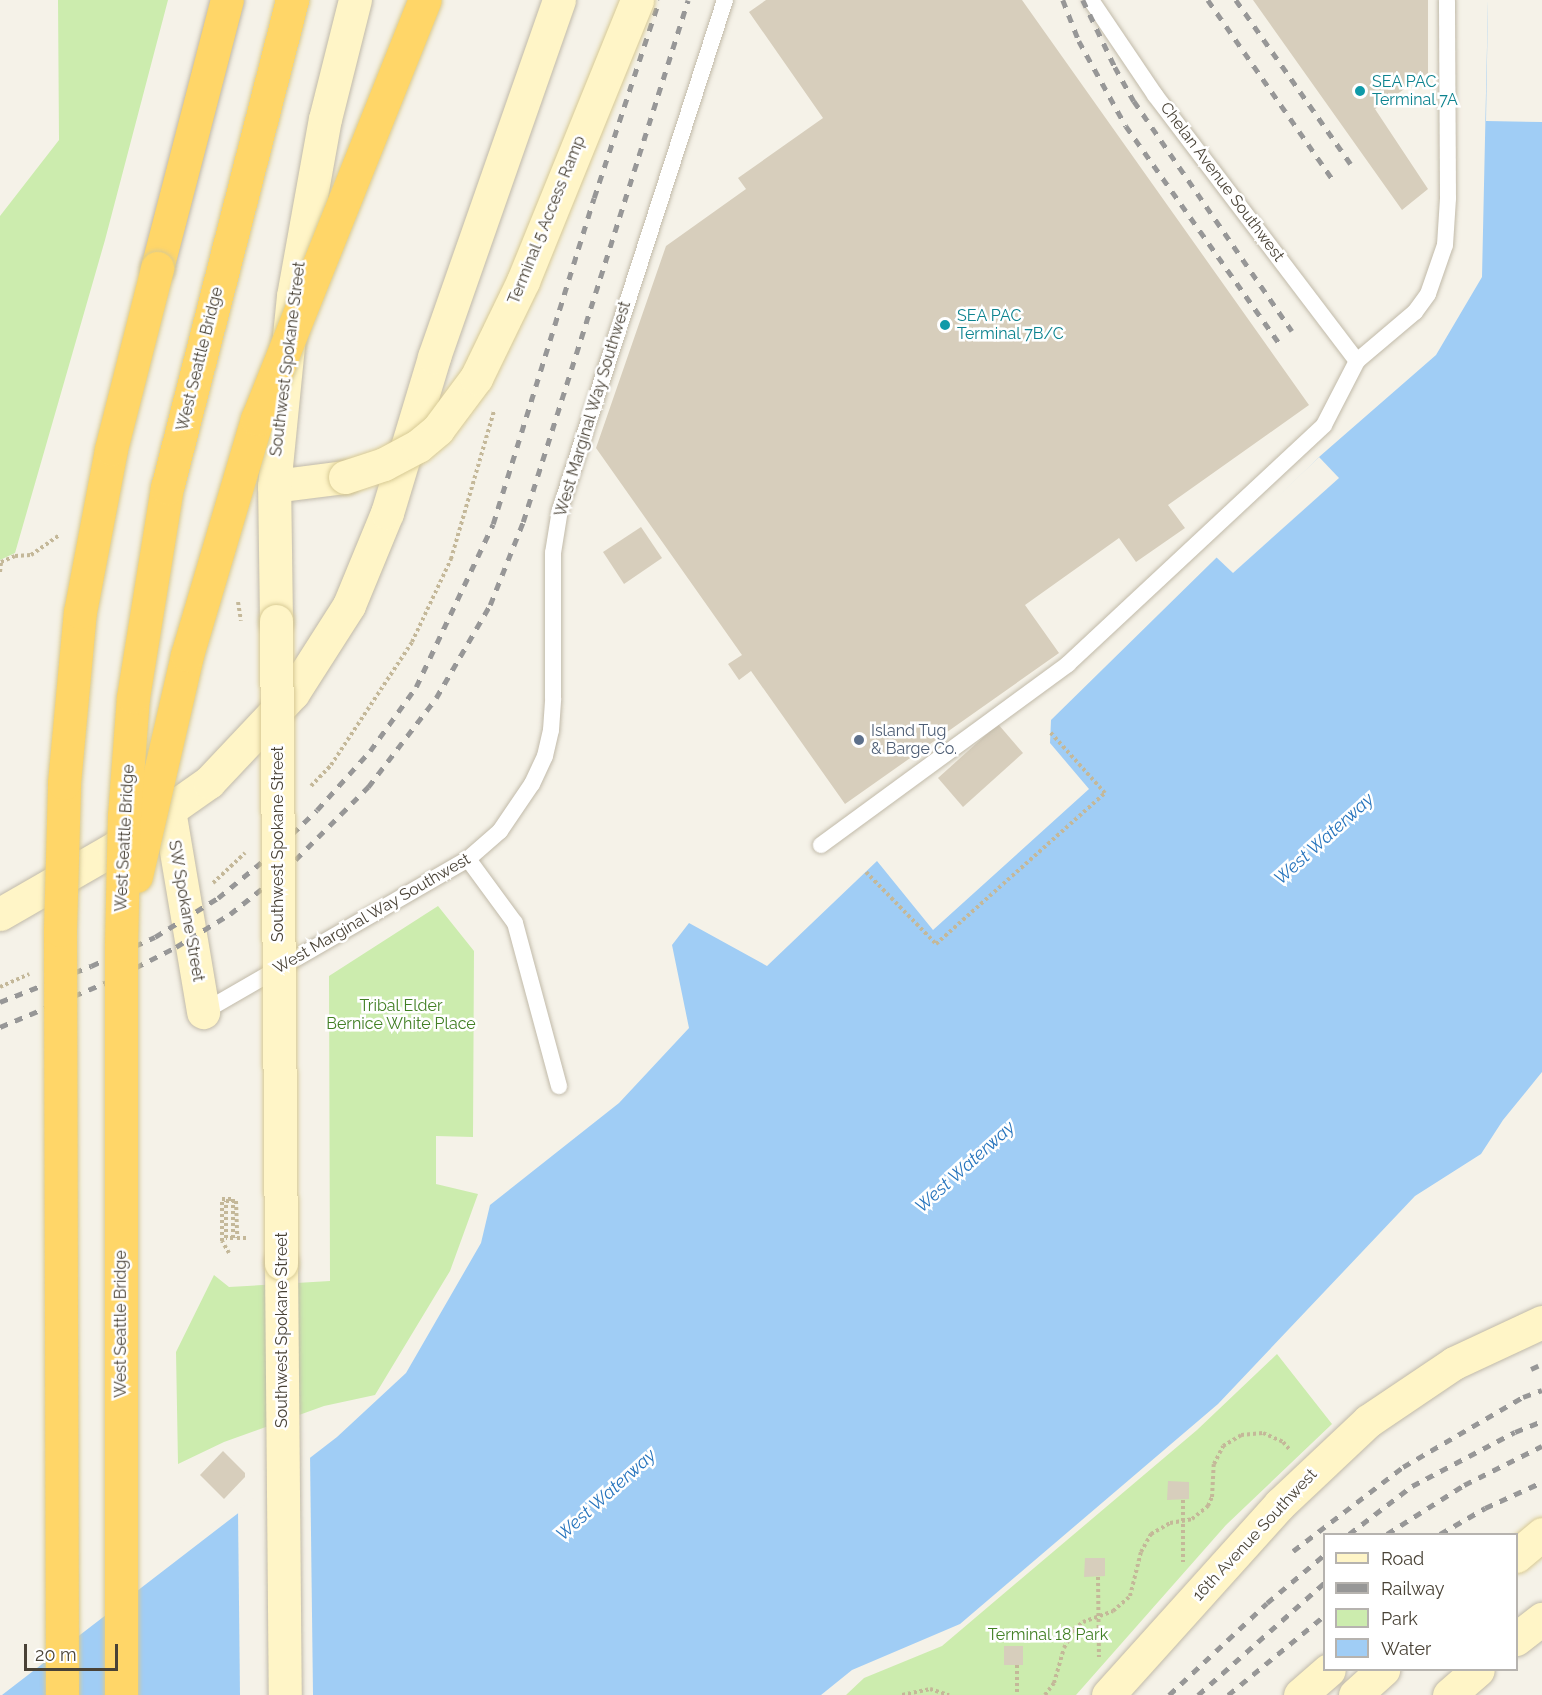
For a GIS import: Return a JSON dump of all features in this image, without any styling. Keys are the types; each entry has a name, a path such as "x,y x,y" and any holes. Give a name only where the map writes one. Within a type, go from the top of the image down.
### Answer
{"highway":[{"path":"157,268 203,0"},
{"path":"62,1695 60,930 64,783 82,601 111,449 227,0"},
{"name":"West Seattle Bridge","path":"121,1695 121,945 124,816 133,697 167,488 292,0"},
{"path":"121,945 187,654 257,419 425,0"}],"main road":[{"name":"Southwest Spokane Street","path":"285,1695 274,486 293,296 325,119 355,0"},
{"path":"0,914 115,848 209,782 293,693 349,605 387,513 434,357 559,0"},
{"name":"Terminal 5 Access Ramp","path":"274,486 345,477 398,457 418,446 438,429 476,378 495,344 637,0"},
{"name":"SW Spokane Street","path":"169,810 203,1012"},
{"name":"16th Avenue Southwest","path":"1108,1695 1280,1504 1368,1420 1454,1363 1542,1322"},
{"path":"1518,1544 1542,1534"},
{"path":"1518,1554 1542,1534"},
{"path":"1518,1637 1542,1619"},
{"path":"1300,1695 1328,1671"},
{"path":"1355,1695 1382,1671"},
{"path":"1449,1695 1477,1671"}],"lane":[{"name":"West Marginal Way Southwest","path":"203,1012 468,860 500,831 518,808 545,756 553,698 553,553 560,510 725,0"},
{"name":"Chelan Avenue Southwest","path":"1091,0 1155,95 1357,361"},
{"path":"820,845 1068,664 1324,425 1357,361 1415,312 1428,294 1445,245 1448,198 1447,0"},
{"path":"468,860 515,923 559,1086"}],"path":[{"path":"0,572 1,562"},
{"path":"866,872 936,944 1105,793 1050,732"},
{"path":"229,1253 222,1241 222,1199 232,1199 233,1238 226,1238 226,1201 236,1201 237,1238 253,1238"},
{"path":"1045,1695 1054,1683 1064,1648 1074,1629 1083,1622 1123,1605 1130,1596 1141,1552 1151,1534 1170,1523 1192,1519 1208,1506 1212,1497 1216,1455 1231,1440 1241,1435 1263,1433 1283,1442 1297,1458"},
{"path":"1183,1500 1183,1571"},
{"path":"1098,1577 1099,1664"},
{"path":"1017,1665 1017,1695"},
{"path":"902,1695 930,1689 947,1694"}],"green space":[{"path":"58,0 168,0 105,240 15,553 0,560 0,216 59,140"},
{"name":"Tribal Elder Bernice White Place","path":"438,906 474,951 473,1137 436,1136 436,1184 478,1194 450,1271 375,1395 324,1406 224,1442 178,1464 176,1352 214,1275 229,1287 330,1281 329,976"},
{"name":"Terminal 18 Park","path":"1277,1354 1332,1424 1226,1525 1076,1695 846,1695 864,1678 942,1646 1197,1430"}],"water":[{"name":"West Waterway","path":"1488,0 1542,0 1542,1072 1503,1120 1481,1154 1415,1196 1218,1404 960,1624 852,1670 821,1695 2,1695 337,1437 406,1373 481,1243 490,1205 619,1103 689,1028 672,945 689,923 767,966 877,861 933,930 1089,789 1050,743 1051,720 1319,457 1436,355 1482,277"}],"pier":[{"path":"1488,0 1542,0 1542,122 1486,121"},
{"path":"1319,457 1339,478 1233,573 1215,556"},
{"path":"310,1454 313,1695 240,1695 238,1510"}],"building":[{"name":"SEA PAC Terminal 7B/C","path":"766,0 1022,0 1309,405 1168,505 1185,528 1136,562 1119,538 1025,605 1059,653 845,804 751,671 739,680 728,664 742,655 596,448 666,246 746,189 738,178 823,118 749,12"},
{"name":"SEA PAC Terminal 7A","path":"1253,0 1428,0 1428,73 1375,109 1428,189 1402,210"},
{"path":"641,527 662,558 624,584 603,552"},
{"path":"998,724 1023,753 963,807 938,778"},
{"path":"223,1451 245,1473 245,1477 224,1499 200,1475"},
{"path":"1168,1481 1189,1482 1189,1499 1167,1500"},
{"path":"1085,1558 1105,1558 1105,1576 1084,1577"},
{"path":"1004,1646 1023,1646 1023,1665 1004,1665"}],"railway":[{"path":"0,1002 91,966 155,937 218,898 269,856 317,810 370,751 416,687 493,524 594,198 659,0"},
{"path":"0,1027 107,982 176,947 230,914 284,871 368,787 436,698 490,605 523,522 688,0"},
{"path":"1063,0 1079,41 1126,126 1279,343"},
{"path":"1083,0 1134,101 1292,331"},
{"path":"1208,0 1334,181"},
{"path":"1236,0 1351,164"},
{"path":"1531,1369 1542,1364"},
{"path":"1293,1551 1403,1467 1523,1397 1542,1390"},
{"path":"1350,1533 1412,1486 1515,1432 1542,1421"},
{"path":"1389,1533 1464,1485 1542,1446"},
{"path":"1442,1533 1485,1508 1542,1482"},
{"path":"1169,1695 1267,1603 1323,1556"},
{"path":"1198,1695 1323,1584"},
{"path":"1228,1695 1323,1617"}],"place":[{"name":"SEA PAC Terminal 7A","path":"1360,91"},
{"name":"SEA PAC Terminal 7B/C","path":"945,325"},
{"name":"Island Tug & Barge Co.","path":"859,740"}]}
